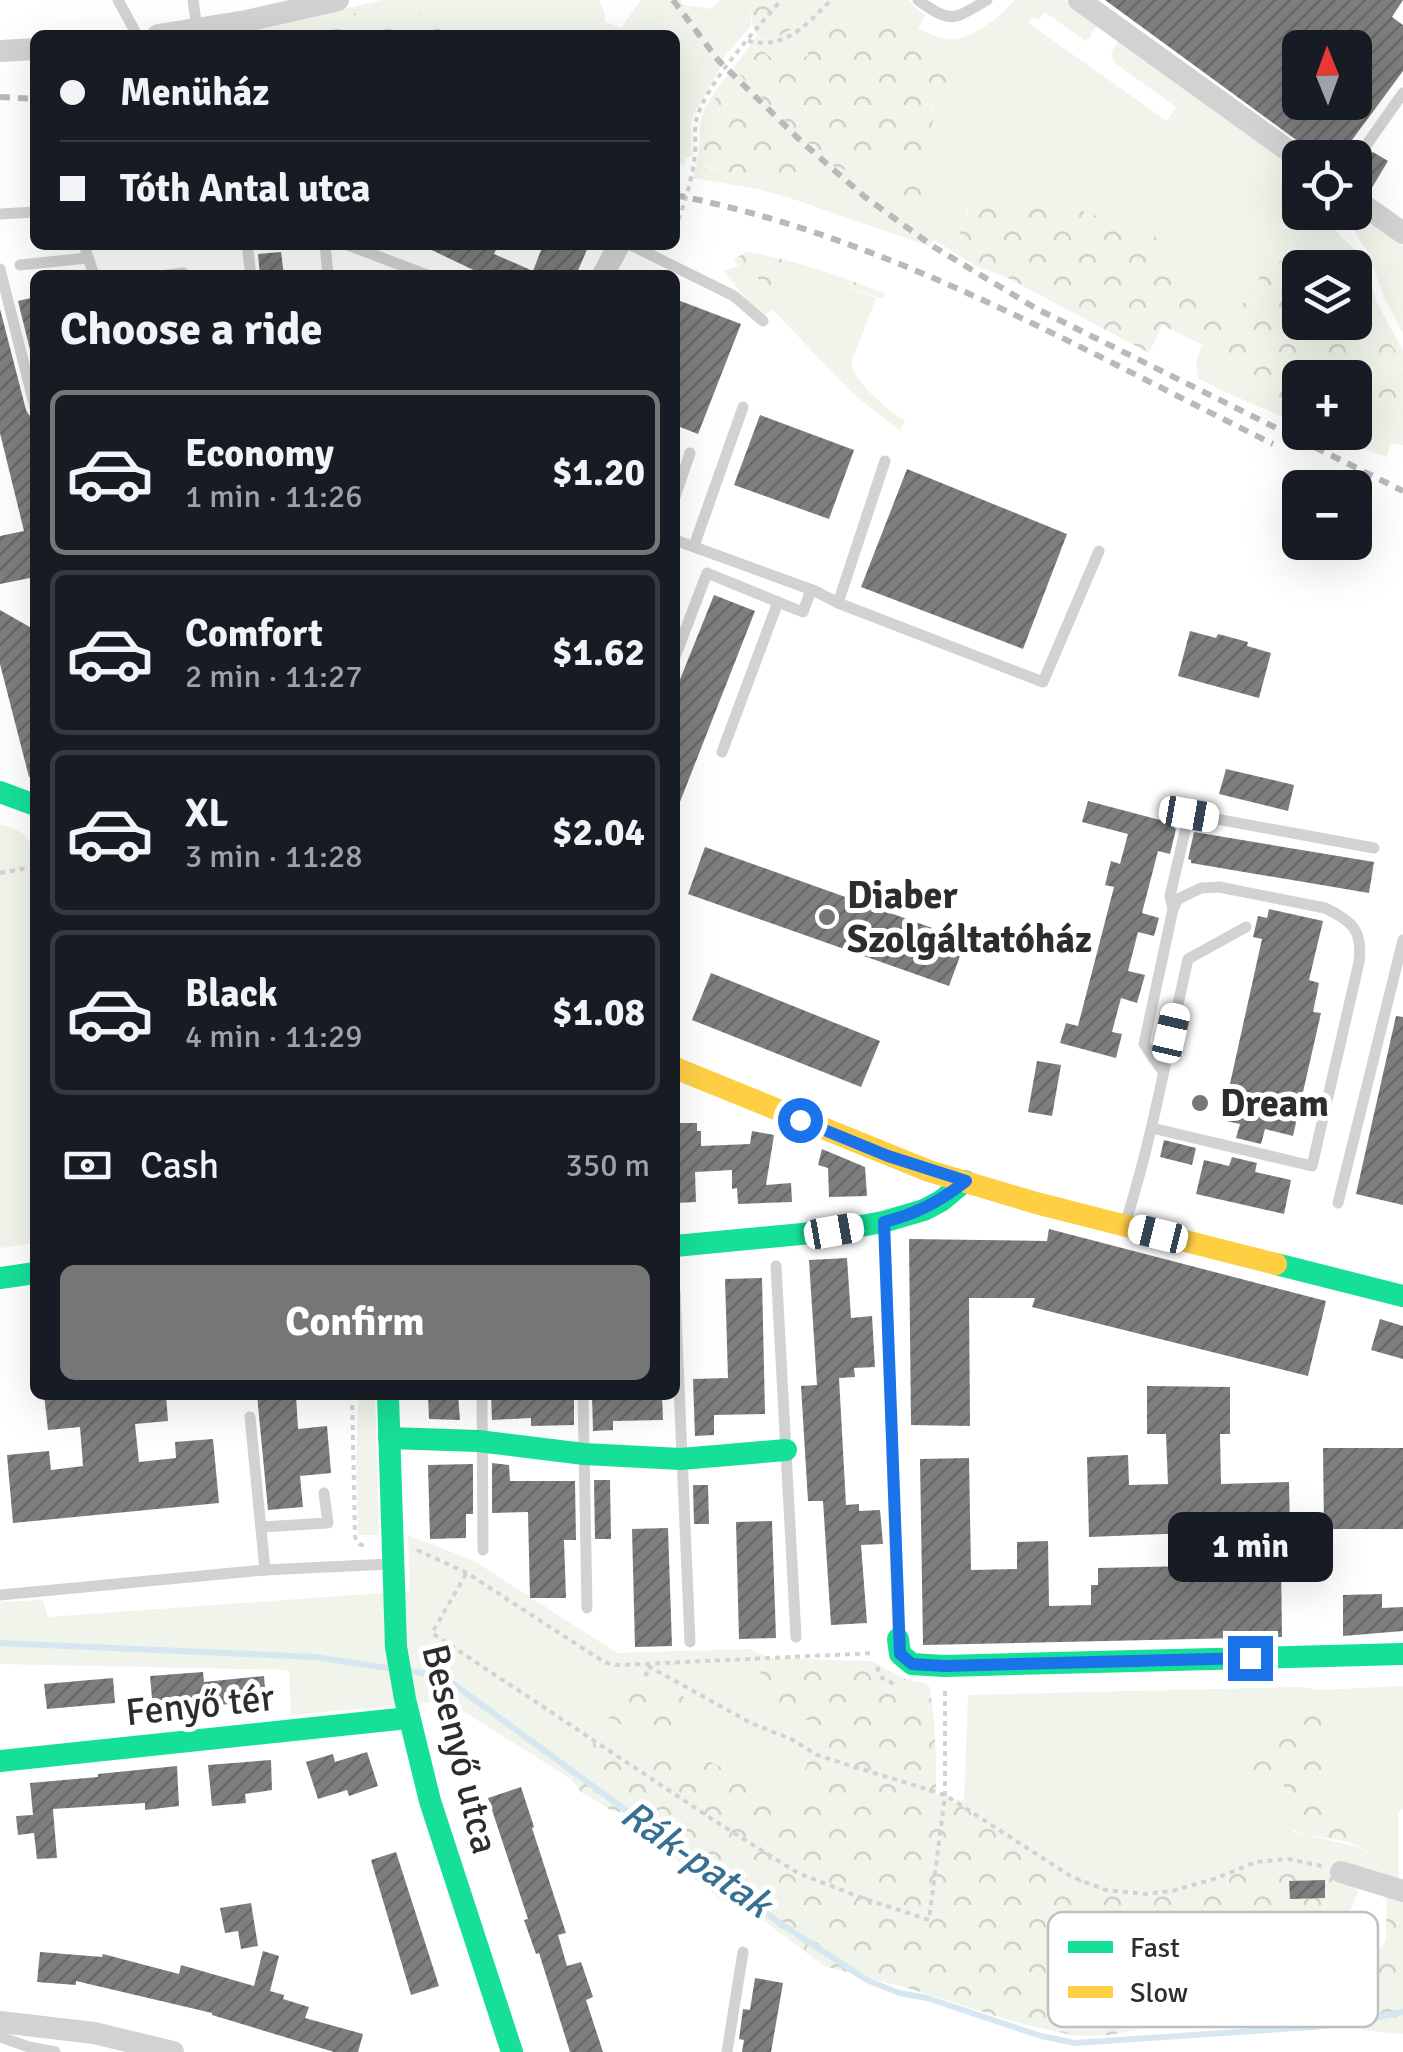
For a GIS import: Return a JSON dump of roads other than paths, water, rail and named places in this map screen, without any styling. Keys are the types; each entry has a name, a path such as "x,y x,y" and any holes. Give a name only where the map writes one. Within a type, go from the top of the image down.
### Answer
{"street":[{"path":"190,30 338,0"},
{"path":"1078,0 1282,147"},
{"path":"0,51 30,49"},
{"path":"1372,211 1403,232"},
{"path":"0,792 30,804"},
{"path":"680,1070 888,1156 1036,1203 1403,1296"},
{"path":"680,1246 834,1231 884,1233 966,1181"},
{"path":"0,1278 30,1274"},
{"name":"Besenyő utca","path":"388,1400 396,1647 401,1686 438,1822 512,2052"},
{"path":"389,1438 681,1458 786,1450"},
{"path":"899,1646 912,1664 944,1666 1403,1654"},
{"name":"Fenyő tér","path":"0,1761 408,1718"},
{"path":"1341,1872 1403,1891"},
{"path":"0,2022 94,2034 173,2052"}],"lane":[{"path":"118,0 134,30"},
{"path":"194,0 196,29"},
{"path":"918,0 947,18 958,18 987,0"},
{"path":"1369,140 1403,93"},
{"path":"0,214 30,212"},
{"path":"361,250 413,270"},
{"path":"641,250 734,296 763,321"},
{"path":"20,265 86,252"},
{"path":"0,269 30,388"},
{"path":"694,546 743,407"},
{"path":"680,482 690,453"},
{"path":"838,603 885,461"},
{"path":"680,542 1044,682 1099,551"},
{"path":"680,643 706,573 803,612 813,590"},
{"path":"722,752 778,602"},
{"path":"1173,910 1170,896 1189,814 1374,848"},
{"path":"1152,1128 1312,1166 1361,948 1356,929 1325,908 1219,887 1202,888 1178,899 1144,1044 1162,1070"},
{"path":"1124,1225 1152,1128 1188,960 1246,927"},
{"path":"1338,1203 1403,940"},
{"path":"875,1652 899,1646 884,1233"},
{"path":"776,1266 796,1637"},
{"path":"482,1400 483,1550"},
{"path":"583,1400 587,1608"},
{"path":"679,1400 690,1642"},
{"path":"250,1417 265,1570"},
{"path":"261,1527 328,1523 324,1492"},
{"path":"0,1595 392,1555"},
{"path":"727,2052 744,1952"},
{"path":"0,2037 55,2052"}],"waterway":[{"name":"Rák-patak","path":"0,1643 315,1657 388,1668"},
{"name":"Rák-patak","path":"410,1671 448,1680 781,1924 867,1980 899,1993 1075,2043 1312,2027"},
{"name":"Rák-patak","path":"1378,2017 1403,2012"}],"railway":[{"path":"673,0 718,60 803,143 865,197 934,247 1037,309 1403,491"},
{"path":"0,97 30,99"},
{"path":"680,196 832,238 907,267 1055,335 1273,444"}],"place":[{"name":"Diaber Szolgáltatóház","path":"827,917"},
{"name":"Dream","path":"1200,1103"}]}
